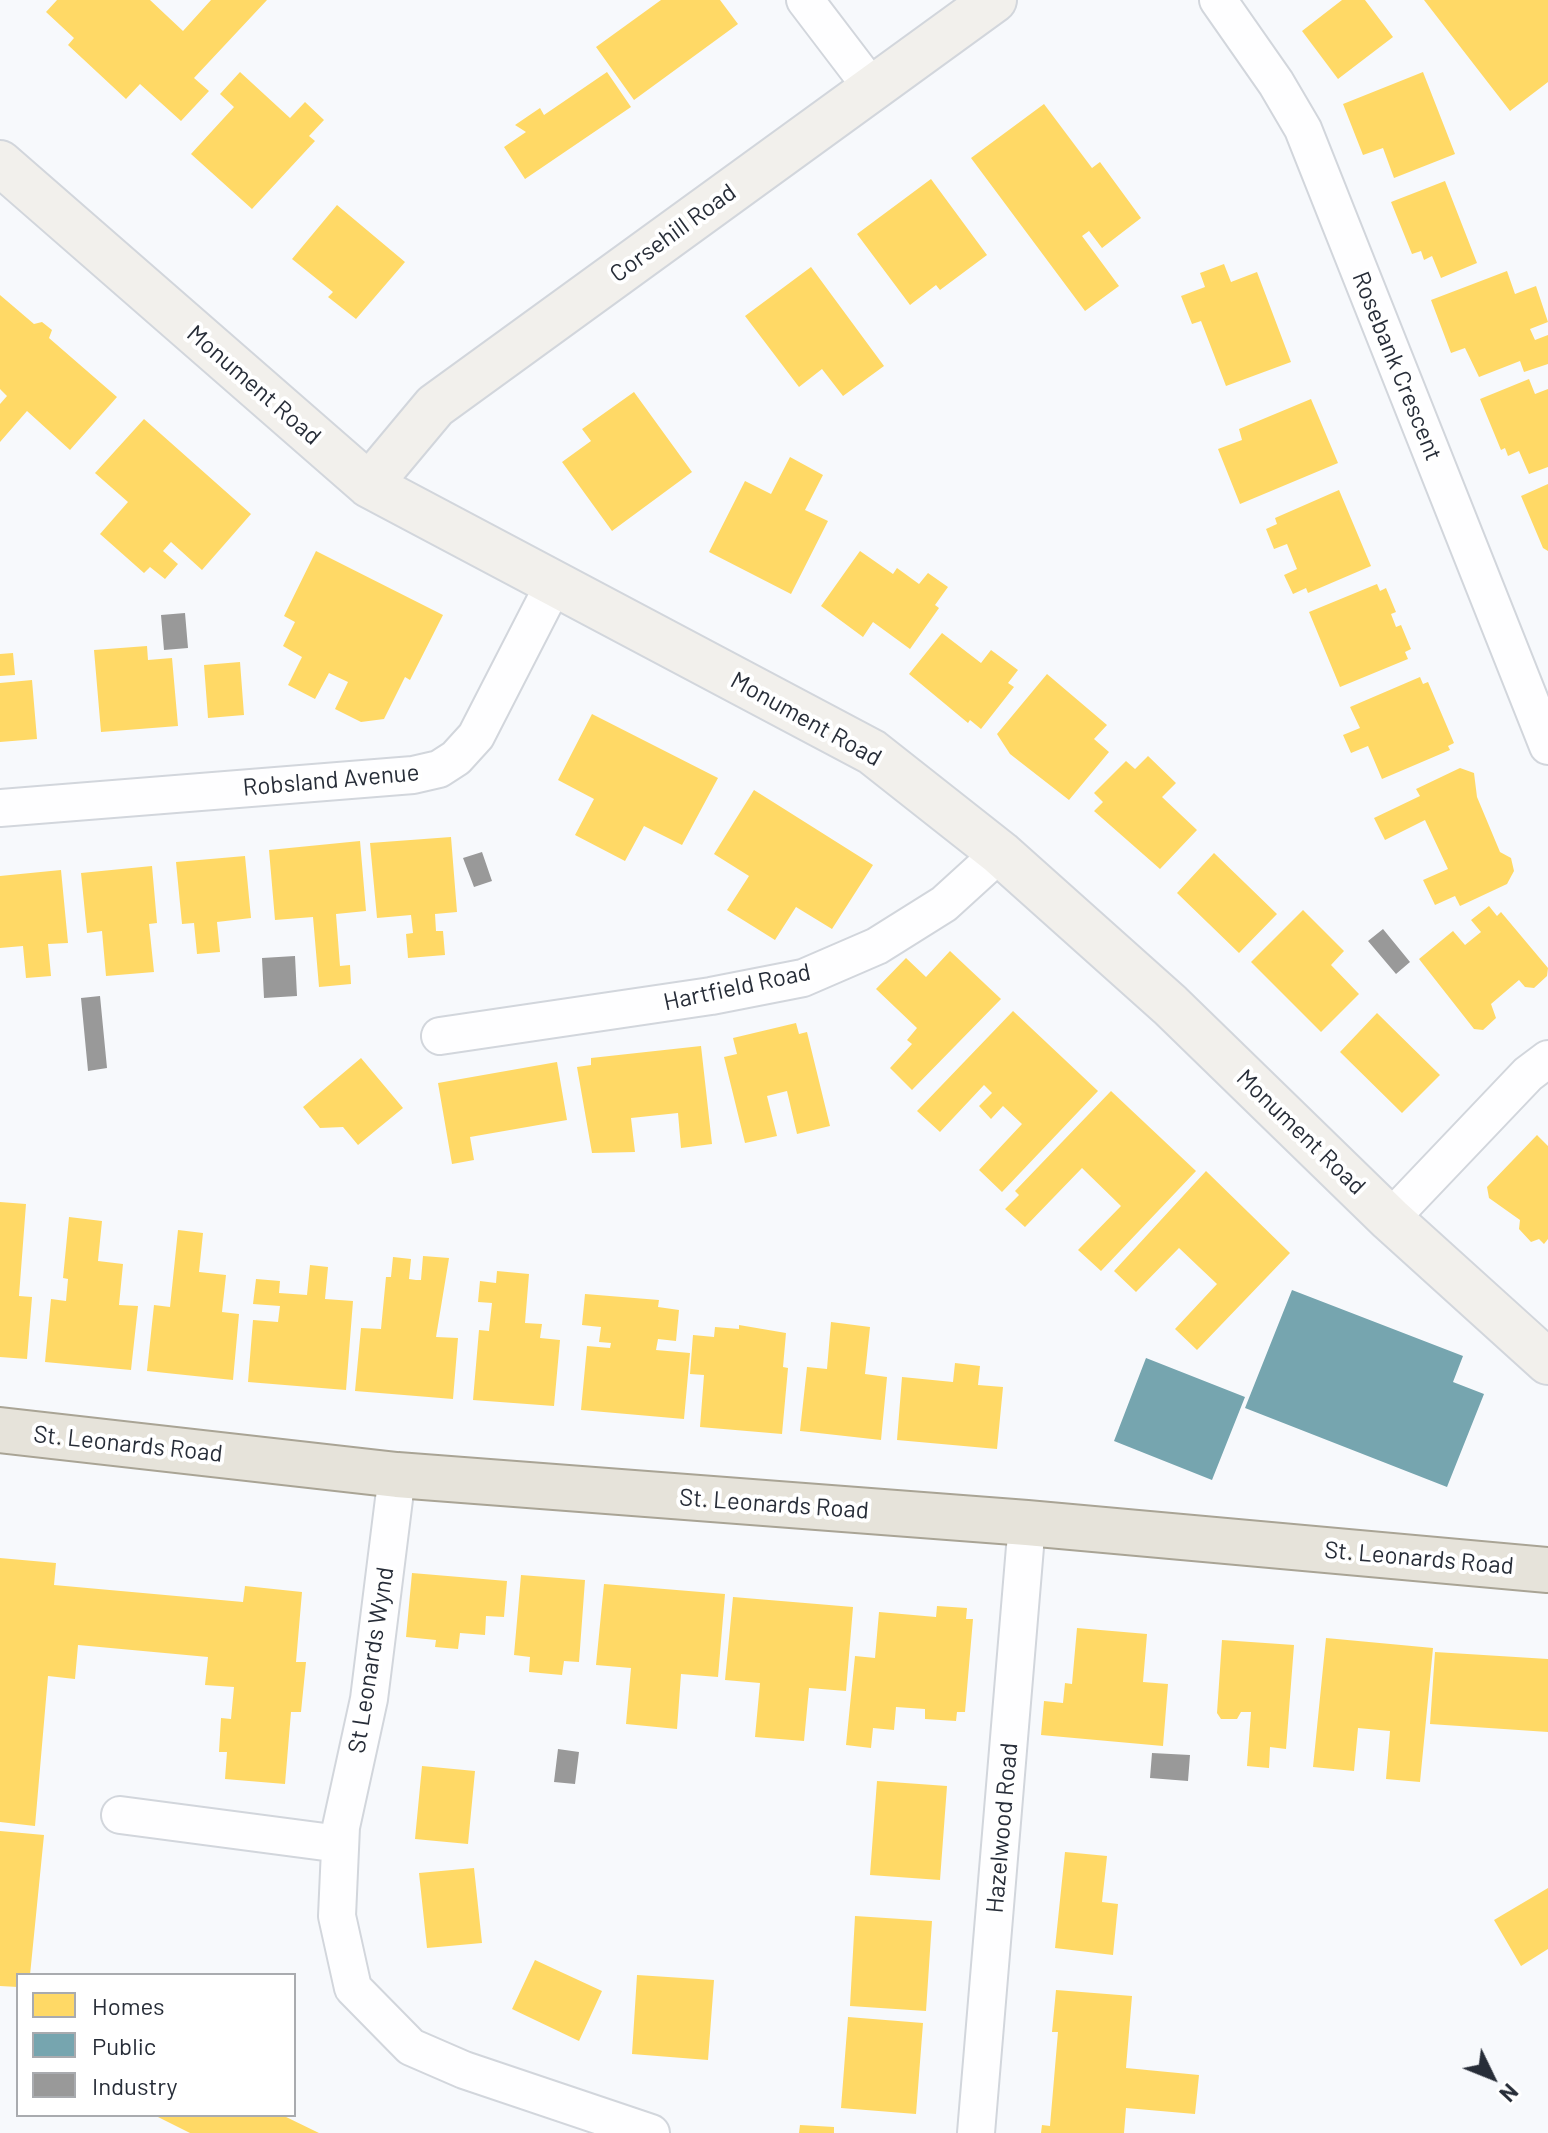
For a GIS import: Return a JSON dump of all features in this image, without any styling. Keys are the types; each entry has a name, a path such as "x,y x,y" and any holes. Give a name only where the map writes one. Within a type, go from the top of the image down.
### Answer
{"main road":[{"name":"Corsehill Road","path":"369,485 435,406 994,0"},
{"name":"Monument Road","path":"4,175 369,485 872,752 1000,853 1170,1005 1390,1219 1548,1362"},
{"name":"St. Leonards Road","path":"0,1430 397,1475 1027,1523 1548,1570"}],"street":[{"path":"805,0 872,88"},
{"name":"Rosebank Crescent","path":"1218,0 1276,83 1303,129 1548,746"},
{"name":"Robsland Avenue","path":"0,808 413,775 439,769 456,758 476,736 555,582"},
{"name":"Hartfield Road","path":"440,1036 711,996 803,978 877,946 944,904 1000,853"},
{"path":"1390,1219 1528,1074 1548,1059"},
{"name":"St Leonards Wynd","path":"397,1475 369,1699 341,1827 337,1916 353,1988 411,2047 567,2119 651,2133"},
{"name":"Hazelwood Road","path":"976,2133 1027,1523"},
{"path":"120,1815 340,1844"}],"building: Homes":[{"path":"57,0 150,0 183,31 211,0 267,0 194,78 209,91 181,121 140,84 126,99 68,45 74,38 46,12"},
{"path":"661,0 720,0 738,24 634,100 596,47"},
{"path":"1342,0 1365,0 1393,37 1338,79 1302,31"},
{"path":"1424,0 1548,0 1548,82 1510,111"},
{"path":"240,72 290,118 305,102 324,120 309,136 315,141 252,209 191,154 234,107 220,94"},
{"path":"607,72 631,107 525,179 504,147 526,132 515,125 540,108 544,115"},
{"path":"1423,72 1455,154 1394,178 1383,148 1363,155 1343,104"},
{"path":"1044,104 1092,168 1100,162 1141,218 1102,248 1089,231 1082,236 1119,286 1085,311 971,158"},
{"path":"931,179 987,255 940,290 936,285 910,305 857,234"},
{"path":"1445,181 1477,263 1441,278 1432,256 1424,260 1421,251 1412,254 1391,202"},
{"path":"337,205 405,262 356,319 328,297 333,292 292,259"},
{"path":"1224,264 1231,282 1257,272 1291,362 1226,386 1201,321 1192,324 1181,296 1205,287 1200,273"},
{"path":"811,267 884,366 843,396 822,369 799,387 745,316"},
{"path":"1507,271 1515,294 1536,286 1548,322 1530,329 1535,340 1548,335 1548,364 1524,372 1520,361 1479,377 1465,348 1451,353 1431,300"},
{"path":"0,295 34,324 42,322 52,330 49,338 117,397 70,450 27,411 0,442 0,404 7,396 0,389"},
{"path":"1529,379 1535,394 1548,389 1548,467 1529,474 1519,451 1508,456 1505,448 1501,450 1480,399"},
{"path":"634,392 692,472 612,531 562,462 591,441 582,429"},
{"path":"1311,399 1338,463 1240,504 1218,449 1242,440 1239,429"},
{"path":"144,419 251,514 202,570 171,542 163,551 178,564 165,579 150,567 144,573 100,534 128,502 95,473"},
{"path":"790,457 823,475 805,510 828,521 791,594 709,552 745,481 771,494"},
{"path":"1548,484 1548,551 1543,548 1521,496"},
{"path":"1339,490 1371,566 1308,593 1306,588 1293,594 1284,575 1297,569 1287,544 1274,549 1266,529 1277,524 1275,518"},
{"path":"316,551 443,615 410,680 405,677 384,719 361,722 335,709 348,682 329,673 315,699 288,685 302,657 283,646 295,622 284,616"},
{"path":"860,551 893,574 897,568 919,584 928,573 948,587 935,605 939,608 910,649 873,622 863,637 821,606"},
{"path":"1377,584 1380,591 1386,588 1396,612 1391,614 1396,627 1401,625 1411,649 1405,652 1408,659 1340,687 1309,612"},
{"path":"942,633 981,663 991,650 1018,670 1008,683 1014,687 981,729 970,720 968,723 909,674"},
{"path":"147,646 148,660 172,658 178,726 101,732 94,650"},
{"path":"13,653 15,675 0,676 0,654"},
{"path":"240,662 244,715 208,718 204,665"},
{"path":"1047,674 1107,725 1094,739 1109,752 1069,800 1010,754 997,734"},
{"path":"1420,677 1423,684 1428,682 1454,743 1448,746 1450,750 1382,779 1368,746 1351,753 1343,735 1360,728 1350,707"},
{"path":"32,680 37,739 0,742 0,683"},
{"path":"592,714 718,778 682,845 644,826 625,861 575,835 594,799 558,780"},
{"path":"1148,756 1176,783 1162,797 1197,830 1160,869 1094,811 1103,802 1094,793 1126,761 1135,769"},
{"path":"1460,768 1474,773 1477,797 1500,852 1511,858 1514,871 1507,884 1460,906 1455,896 1435,905 1423,880 1448,869 1425,820 1385,840 1374,818 1420,796 1416,789"},
{"path":"754,790 873,865 832,929 796,907 775,940 727,910 749,876 714,854"},
{"path":"451,837 457,912 435,914 436,931 443,931 445,955 408,958 406,934 413,933 411,915 377,918 370,843"},
{"path":"360,841 366,911 336,914 340,966 350,965 351,984 319,987 313,917 275,920 269,850"},
{"path":"1214,853 1277,914 1239,953 1177,893"},
{"path":"245,856 251,918 217,922 220,952 197,954 194,923 182,924 176,862"},
{"path":"152,866 157,923 149,924 154,972 106,976 102,931 87,933 81,873"},
{"path":"61,870 68,943 48,944 51,976 26,978 23,946 0,948 0,876"},
{"path":"1489,906 1497,916 1501,912 1548,968 1547,976 1534,988 1525,987 1519,980 1491,1004 1496,1018 1483,1030 1474,1029 1419,959 1453,931 1465,945 1481,932 1471,920"},
{"path":"1303,910 1344,951 1331,965 1359,994 1321,1032 1251,962"},
{"path":"950,951 1001,999 912,1090 890,1068 912,1044 907,1040 917,1028 876,989 906,958 926,977"},
{"path":"1013,1011 1098,1091 1002,1192 979,1170 1022,1124 1003,1106 991,1119 979,1106 992,1093 984,1085 940,1132 917,1111"},
{"path":"1377,1013 1440,1075 1402,1113 1340,1052"},
{"path":"796,1023 799,1034 807,1032 830,1126 797,1134 787,1091 767,1096 777,1136 745,1143 724,1057 737,1054 733,1038"},
{"path":"701,1046 712,1144 681,1148 678,1113 631,1118 635,1152 592,1153 577,1067 591,1065 591,1058"},
{"path":"361,1058 403,1108 358,1145 343,1127 320,1128 303,1107"},
{"path":"557,1062 567,1120 470,1137 474,1160 452,1164 438,1083"},
{"path":"1111,1091 1196,1171 1101,1271 1078,1250 1121,1206 1082,1168 1025,1227 1005,1209 1019,1195 1015,1191"},
{"path":"1537,1135 1548,1146 1548,1239 1544,1244 1539,1239 1531,1242 1519,1229 1520,1220 1489,1198 1487,1187"},
{"path":"1206,1171 1290,1253 1197,1350 1175,1329 1217,1284 1179,1248 1136,1292 1114,1271"},
{"path":"0,1202 26,1204 19,1296 32,1297 27,1359 0,1357"},
{"path":"69,1217 102,1221 98,1261 123,1264 119,1305 138,1306 131,1370 45,1362 51,1299 66,1301 68,1279 63,1278"},
{"path":"178,1230 203,1233 199,1272 226,1275 222,1312 239,1314 233,1380 147,1371 154,1305 170,1307"},
{"path":"423,1256 449,1258 436,1337 458,1338 453,1399 355,1391 361,1328 381,1329 386,1277 391,1277 393,1257 411,1259 409,1279 421,1280"},
{"path":"310,1265 328,1267 325,1299 353,1301 346,1390 248,1382 253,1320 278,1322 280,1306 253,1304 256,1279 280,1281 279,1293 307,1295"},
{"path":"497,1271 529,1274 525,1323 542,1324 540,1338 560,1340 554,1406 473,1400 479,1330 489,1331 492,1303 478,1302 480,1281 496,1283"},
{"path":"585,1294 659,1300 658,1307 679,1310 676,1341 658,1339 656,1350 690,1353 684,1419 581,1410 587,1346 610,1348 611,1343 599,1342 601,1327 582,1325"},
{"path":"831,1322 870,1327 865,1374 887,1377 881,1440 800,1431 807,1367 827,1369"},
{"path":"739,1325 786,1333 783,1367 788,1368 782,1434 700,1427 704,1375 690,1374 693,1335 714,1337 715,1327 739,1329"},
{"path":"955,1363 980,1366 978,1385 1003,1387 997,1449 897,1440 902,1377 953,1382"},
{"path":"0,1558 56,1563 54,1585 243,1602 245,1586 302,1592 296,1662 306,1662 301,1712 291,1712 285,1784 225,1779 227,1752 219,1752 221,1718 231,1719 234,1687 205,1685 208,1657 78,1645 75,1679 48,1676 35,1826 0,1822"},
{"path":"412,1573 507,1581 504,1617 486,1616 485,1635 460,1633 458,1649 435,1647 436,1640 406,1637"},
{"path":"521,1575 585,1580 579,1662 564,1661 562,1675 529,1672 530,1657 514,1655"},
{"path":"604,1584 725,1594 718,1677 681,1674 677,1729 626,1724 631,1668 596,1665"},
{"path":"733,1597 853,1607 846,1691 809,1688 804,1741 755,1737 760,1683 725,1680"},
{"path":"937,1606 967,1608 966,1619 973,1619 965,1712 957,1712 956,1721 925,1719 925,1709 896,1707 894,1730 873,1728 871,1748 846,1745 855,1656 875,1658 879,1612 936,1617"},
{"path":"1077,1628 1147,1634 1143,1682 1168,1684 1163,1746 1041,1735 1044,1701 1063,1703 1065,1683 1072,1684"},
{"path":"1326,1638 1433,1648 1420,1782 1386,1779 1390,1731 1358,1728 1354,1771 1313,1767"},
{"path":"1222,1640 1294,1645 1286,1749 1270,1747 1269,1768 1247,1766 1251,1712 1241,1712 1237,1719 1221,1719 1217,1713"},
{"path":"1435,1652 1548,1659 1548,1732 1430,1724"},
{"path":"422,1766 475,1771 468,1844 415,1839"},
{"path":"877,1781 947,1786 940,1880 870,1875"},
{"path":"0,1831 44,1835 30,1973 16,1973 16,1987 0,1986"},
{"path":"1065,1852 1107,1856 1102,1902 1118,1904 1113,1955 1055,1948"},
{"path":"474,1868 482,1943 427,1948 419,1873"},
{"path":"1548,1888 1548,1949 1521,1966 1494,1920"},
{"path":"855,1916 932,1921 926,2011 850,2006"},
{"path":"535,1960 602,1991 579,2041 512,2009"},
{"path":"637,1975 714,1980 708,2060 632,2054"},
{"path":"1056,1990 1132,1996 1126,2068 1199,2075 1195,2114 1126,2108 1124,2133 1041,2133 1042,2125 1050,2126 1058,2032 1052,2032"},
{"path":"848,2017 923,2023 916,2114 841,2108"},
{"path":"158,2117 286,2117 319,2133 190,2133"},
{"path":"800,2125 834,2127 834,2133 799,2133"}],"building: Public":[{"path":"1292,1290 1463,1356 1453,1382 1484,1394 1447,1487 1245,1408"},
{"path":"1146,1358 1245,1397 1212,1480 1114,1441"}],"building: Industry":[{"path":"185,613 188,648 164,650 161,615"},
{"path":"482,852 492,881 474,887 463,858"},
{"path":"1383,929 1410,962 1396,974 1368,941"},
{"path":"295,956 297,996 264,998 262,958"},
{"path":"100,996 107,1068 88,1071 81,998"},
{"path":"558,1749 579,1752 575,1784 554,1782"},
{"path":"1152,1753 1190,1755 1188,1781 1150,1778"}]}
